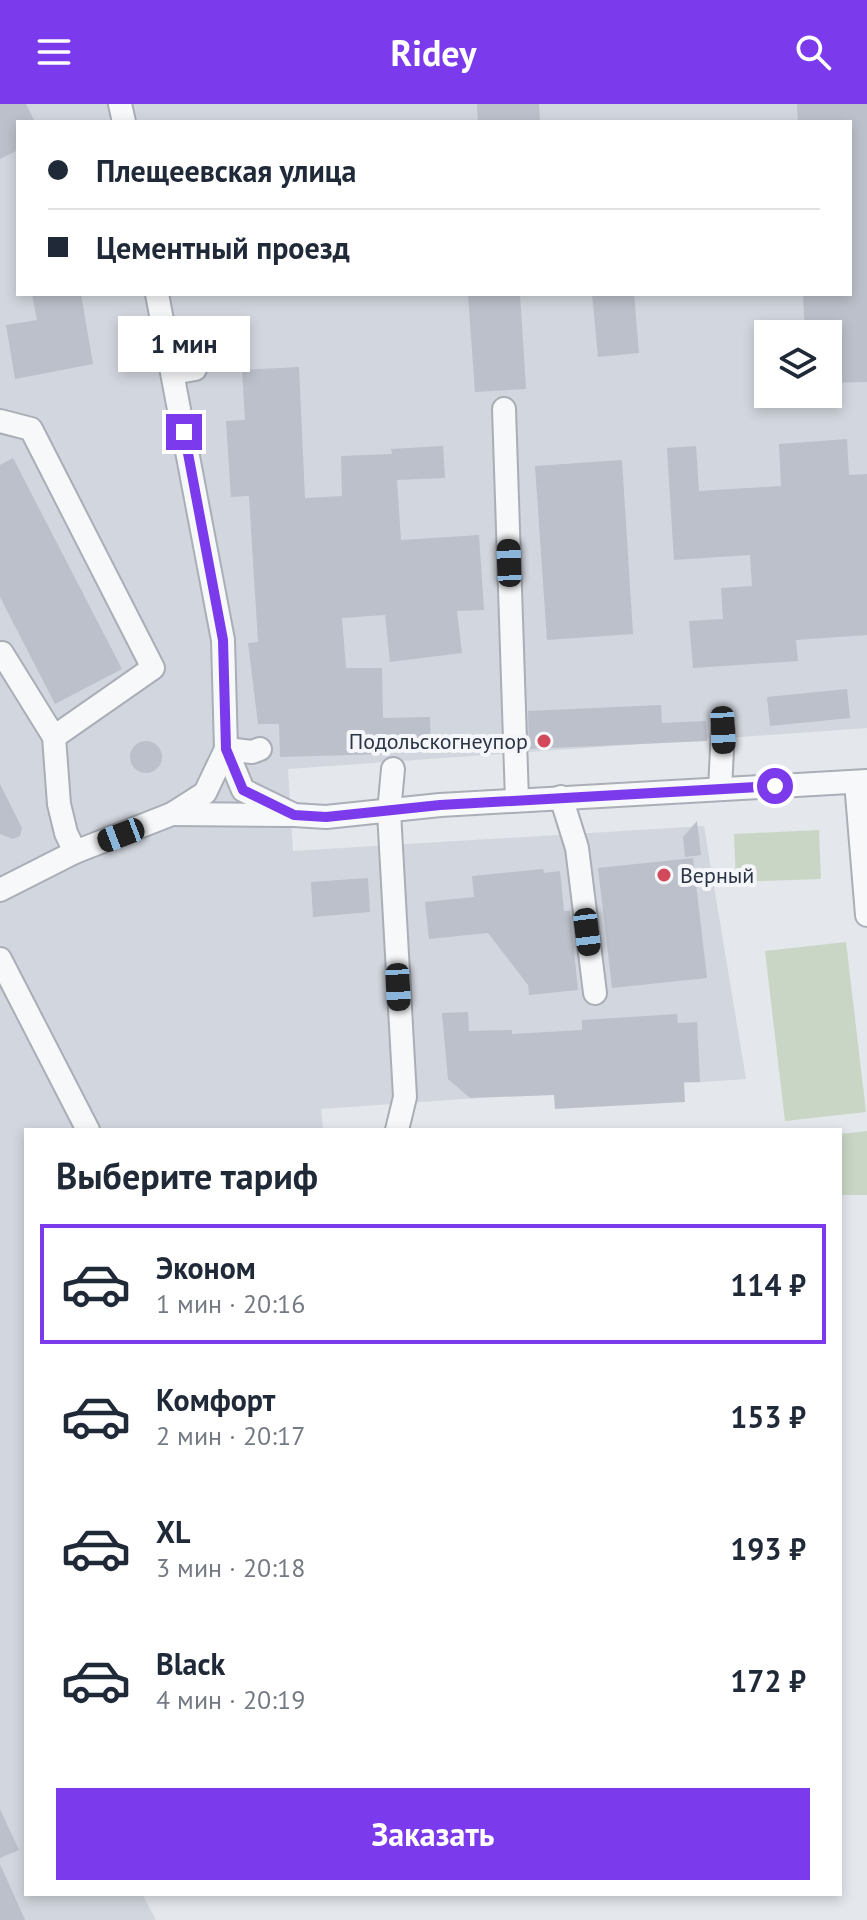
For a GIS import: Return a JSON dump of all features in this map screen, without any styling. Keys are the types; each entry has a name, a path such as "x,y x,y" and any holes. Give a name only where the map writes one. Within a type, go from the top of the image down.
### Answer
{"street":[{"path":"158,296 184,371 223,640 226,749 243,790 294,815"},
{"path":"504,409 517,800"},
{"path":"0,421 31,429 153,668 54,737"},
{"path":"2,653 54,737 59,804 66,833 75,852"},
{"path":"720,789 723,730"},
{"path":"226,749 252,752 260,749"},
{"path":"0,890 75,852 172,814 205,793 226,749"},
{"path":"393,769 389,812 405,1097 397,1128"},
{"path":"172,814 326,817 561,797 862,782 867,915"},
{"path":"561,797 577,848 595,993"},
{"path":"0,959 87,1128"}],"shaded area":[{"path":"0,104 867,104 867,728 288,769 293,851 704,826 746,1079 321,1109 323,1128 24,1128 24,1896 143,1896 156,1920 0,1920"}],"green space":[{"path":"819,830 821,879 736,882 734,834"},
{"path":"846,942 866,1112 785,1121 765,951"},
{"path":"867,1131 867,1195 842,1195 842,1134"}],"building":[{"path":"0,104 26,104 34,120 16,120 16,151 0,159"},
{"path":"477,104 539,104 540,120 478,120"},
{"path":"797,104 867,104 867,382 842,383 842,320 804,320 803,296 852,296 852,120 798,120"},
{"path":"32,296 81,296 93,364 15,379 6,325 37,320"},
{"path":"468,296 520,296 526,389 475,392"},
{"path":"592,296 634,296 639,353 598,357"},
{"path":"299,367 305,498 342,496 341,456 392,454 391,449 443,446 445,478 397,480 401,540 479,535 484,610 457,611 462,653 390,662 385,615 342,618 346,668 382,668 383,718 430,717 431,749 385,751 384,754 280,757 279,724 258,724 248,643 258,642 249,496 231,497 226,421 245,420 242,370"},
{"path":"847,439 849,475 867,474 867,635 796,640 798,661 693,668 689,621 723,619 721,588 752,586 750,555 674,560 667,448 696,446 699,491 781,486 779,444"},
{"path":"13,458 122,669 55,704 0,597 0,465"},
{"path":"622,460 633,634 547,640 535,466"},
{"path":"847,689 850,718 770,726 767,697"},
{"path":"661,705 662,723 706,721 707,741 529,749 528,711"},
{"path":"146,741 157,746 162,757 157,768 146,773 135,768 130,757 135,746"},
{"path":"0,784 22,828 20,836 13,839 0,834"},
{"path":"697,821 701,855 685,857 683,837"},
{"path":"693,858 707,978 612,988 598,868"},
{"path":"543,869 544,873 560,871 564,911 570,911 578,990 529,995 528,985 488,933 429,939 425,902 474,897 472,876"},
{"path":"368,878 370,912 313,917 311,882"},
{"path":"468,1012 469,1031 512,1030 512,1034 582,1030 582,1020 677,1014 678,1023 697,1022 700,1082 684,1082 685,1102 555,1109 554,1095 470,1098 448,1079 442,1013"},
{"path":"0,1809 19,1850 0,1858"},
{"path":"0,1864 25,1920 0,1920"}],"place":[{"name":"Подольскогнеупор","path":"544,741"},
{"name":"Верный","path":"664,875"}],"route":[{"path":"184,432 223,640 226,749 243,790 294,815 326,817 440,805 775,786"}]}
